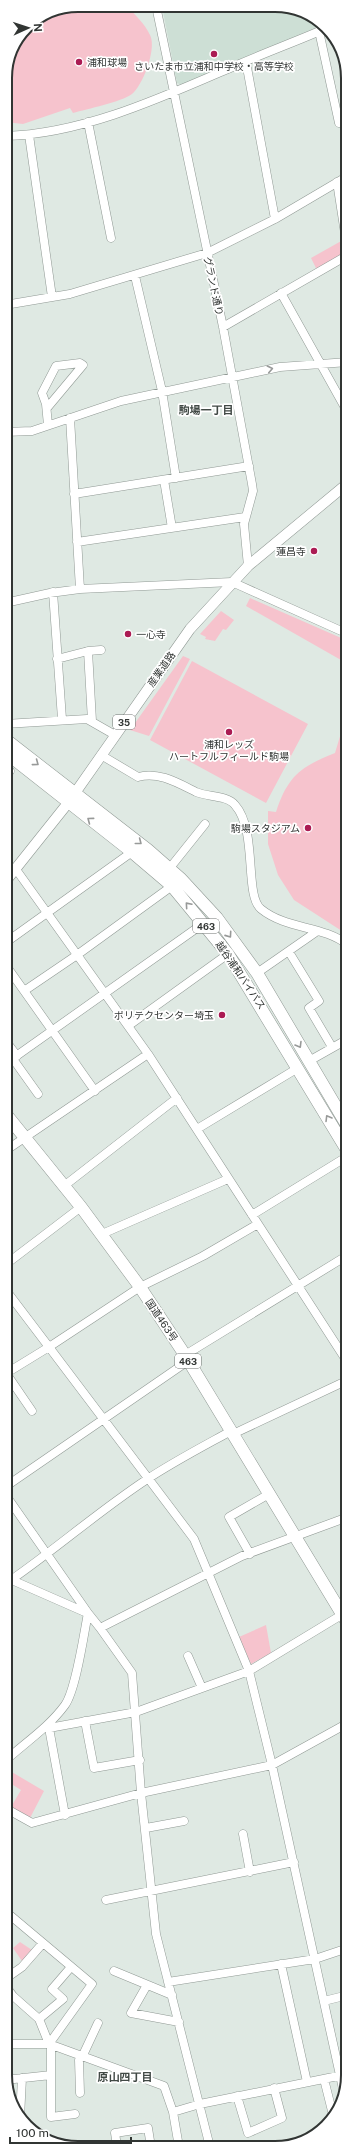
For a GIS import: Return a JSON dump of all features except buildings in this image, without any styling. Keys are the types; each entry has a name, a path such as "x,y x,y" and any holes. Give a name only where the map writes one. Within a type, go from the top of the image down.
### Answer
{"highway":[{"name":"越谷浦和バイパス","path":"12,744 148,850 169,869 217,918 257,973 341,1114"},
{"name":"越谷浦和バイパス","path":"12,758 132,852 172,886 204,923 228,954 341,1140"},
{"name":"国道463号","path":"12,1122 82,1207 140,1287 187,1358 295,1538 341,1608"}],"main road":[{"name":"産業道路","path":"12,872 68,802 190,629 248,566 341,490"}],"street":[{"name":"グランド通り","path":"157,12 223,327 249,466 253,491 245,517 245,544 248,566"},
{"path":"12,136 29,135 88,122 174,93 322,31"},
{"path":"324,33 339,123"},
{"path":"246,62 275,219"},
{"path":"88,122 112,238"},
{"path":"29,135 52,297"},
{"path":"12,304 52,297 135,276 207,253 275,219 341,180"},
{"path":"337,182 341,208"},
{"path":"223,327 341,258"},
{"path":"135,276 162,391 176,478"},
{"path":"281,293 341,400"},
{"path":"47,408 83,366 80,363 56,366 42,393 47,408 48,426"},
{"path":"12,432 32,431 120,401 162,391 280,367 341,363"},
{"path":"70,418 80,589"},
{"path":"74,494 249,466"},
{"path":"164,480 172,528"},
{"path":"77,542 245,517"},
{"path":"12,601 53,592 80,589 232,582 341,631"},
{"path":"53,592 62,719"},
{"path":"57,659 88,651 101,650"},
{"path":"88,651 92,721"},
{"path":"12,723 62,719 92,721 115,735"},
{"path":"101,755 138,777 146,774 171,780 197,793 217,797 235,804 244,820 252,866 253,895 261,909 284,923 334,936 341,940"},
{"path":"169,869 205,824"},
{"path":"12,938 132,852"},
{"path":"15,868 148,1054 228,1180 341,1352"},
{"path":"24,991 77,955 172,886"},
{"path":"12,1059 53,1032 204,923"},
{"path":"257,973 316,932"},
{"path":"289,952 319,1001 309,1008 332,1047"},
{"path":"128,1026 228,954"},
{"path":"12,974 95,1091"},
{"path":"309,1061 341,1042"},
{"path":"12,1052 38,1094"},
{"path":"12,1146 148,1054"},
{"path":"197,1129 298,1068"},
{"path":"64,1186 177,1098"},
{"path":"252,1215 341,1160"},
{"path":"102,1234 228,1180"},
{"path":"12,1260 82,1207"},
{"path":"12,1370 140,1287 203,1256 258,1224"},
{"path":"12,1482 104,1420 187,1358 298,1285 341,1259"},
{"path":"12,1298 194,1540 249,1671 294,1862 341,2081"},
{"path":"12,1383 32,1411"},
{"path":"12,1576 48,1554 104,1509 147,1479 232,1433 341,1383"},
{"path":"250,1554 229,1517 269,1494"},
{"path":"12,1504 132,1673 156,1934 209,2141"},
{"path":"100,1628 250,1554 341,1520"},
{"path":"12,1580 88,1613"},
{"path":"12,1755 48,1727 67,1703 77,1670 88,1613"},
{"path":"48,1727 136,1712 249,1671 341,1619"},
{"path":"188,1656 202,1688"},
{"path":"85,1721 94,1768 140,1760"},
{"path":"48,1727 65,1814"},
{"path":"12,1812 32,1824 142,1794 272,1765 341,1727"},
{"path":"146,1828 184,1821"},
{"path":"243,1834 250,1872"},
{"path":"106,1900 152,1892 294,1862"},
{"path":"12,1917 92,1984 50,2045"},
{"path":"12,1974 22,1967 43,1943"},
{"path":"168,1982 315,1959 341,1950"},
{"path":"282,1964 307,2082"},
{"path":"39,2019 63,1999 52,1989 71,1967"},
{"path":"114,1971 172,1995"},
{"path":"147,1985 131,2012 178,2022"},
{"path":"324,2001 341,1997"},
{"path":"12,1998 39,2019 50,2045 51,2117 75,2114"},
{"path":"80,2094 79,2060 83,2055 98,2023"},
{"path":"12,2044 50,2045 83,2055 164,2086 173,2112 178,2141"},
{"path":"12,2079 51,2075"},
{"path":"173,2112 200,2104 339,2076"},
{"path":"21,2107 22,2078"},
{"path":"324,2079 331,2109"},
{"path":"237,2096 248,2133 282,2118 274,2088"},
{"path":"116,2141 115,2133 148,2128 150,2141"}],"shaded area":[{"name":"浦和球場","path":"78,12 133,12 143,23 150,35 152,48 148,66 140,83 132,94 104,105 73,113 70,108 23,124 12,123 13,65 23,41 31,31 41,23 53,17 65,13"},
{"name":"さいたま市立浦和中学校・高等学校","path":"163,12 275,12 292,14 312,23 317,27 182,85 177,83"},
{"path":"341,241 341,255 317,270 311,258"},
{"path":"250,598 341,638 341,660 246,606"},
{"path":"221,611 234,620 226,630 223,629 215,641 205,639 206,637 200,634"},
{"path":"183,656 190,659 149,736 130,730"},
{"name":"浦和レッズ ハートフルフィールド駒場","path":"192,661 308,724 266,803 150,740"},
{"name":"駒場スタジアム","path":"341,733 341,930 294,900 278,875 268,844 268,811 276,812 285,790 297,774 313,763 335,753"},
{"path":"266,1625 271,1653 251,1664 239,1637"},
{"path":"12,1772 44,1791 30,1818 12,1808 21,1790 12,1784"},
{"path":"20,1942 32,1950 22,1961 13,1948"}],"place":[{"name":"さいたま市立浦和中学校・高等学校","path":"214,54"},
{"name":"浦和球場","path":"79,62"},
{"name":"蓮昌寺","path":"314,551"},
{"name":"一心寺","path":"128,634"},
{"name":"浦和レッズ ハートフルフィールド駒場","path":"229,732"},
{"name":"駒場スタジアム","path":"308,828"},
{"name":"ポリテクセンター埼玉","path":"222,1015"}],"district":[{"name":"駒場一丁目","path":"206,410"},
{"name":"原山四丁目","path":"125,2077"}]}
